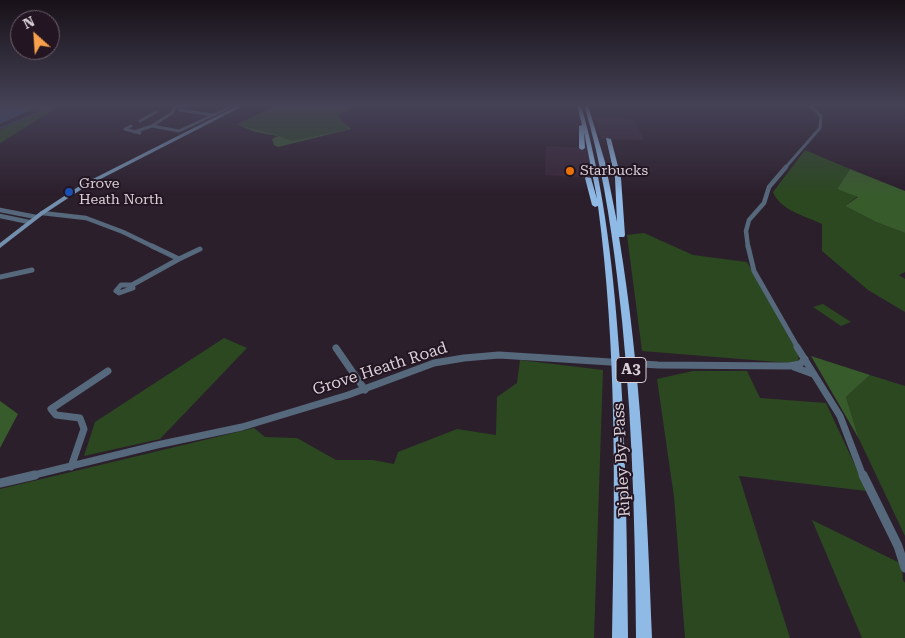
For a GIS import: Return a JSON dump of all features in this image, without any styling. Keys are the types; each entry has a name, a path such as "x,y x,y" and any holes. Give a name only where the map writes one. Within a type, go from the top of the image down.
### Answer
{"highway":[{"path":"581,135 582,148"},
{"name":"Ripley By-Pass","path":"587,135 599,191 609,277 616,376 621,524 620,638"},
{"name":"Ripley By-Pass","path":"595,135 609,191 622,279 632,378 641,518 644,638"},
{"path":"608,139 618,178 622,279"},
{"path":"588,178 609,277"}],"main road":[{"path":"0,246 42,212 102,176 184,135"}],"street":[{"path":"814,135 772,183 767,191 764,202 749,220 746,240 754,271 813,374 840,416 859,467 898,546 905,568"},
{"path":"0,210 36,217"},
{"path":"42,212 86,218 123,232 179,259"},
{"path":"0,216 29,222"},
{"path":"132,285 200,248"},
{"path":"0,277 32,270"},
{"path":"336,348 365,390"},
{"name":"Grove Heath Road","path":"0,483 157,445 242,427 365,390 434,363 464,358 499,355 658,365 790,366 800,364 805,359"},
{"path":"790,366 813,374"},
{"path":"71,466 84,429 80,418 56,415 51,409 108,371"}],"shaded area":[{"path":"600,135 641,135 644,140 601,139"},
{"path":"546,146 588,148 592,178 545,175"}],"green space":[{"path":"0,135 13,135 0,143"},
{"path":"271,135 275,135 292,141 328,135 278,147 274,145 272,139 278,136"},
{"path":"272,135 322,135 292,141"},
{"path":"805,150 850,169 837,189 858,196 845,206 876,222 905,233 905,272 899,275 905,279 905,312 868,290 822,251 822,224 794,212 776,198 773,192"},
{"path":"850,169 905,191 905,233 876,222 845,206 858,197 837,189"},
{"path":"644,233 693,255 747,262 799,355 798,361 790,363 642,351 627,235"},
{"path":"823,304 851,322 841,326 813,307"},
{"path":"224,338 247,348 160,439 84,456 95,422"},
{"path":"811,356 870,375 846,397 859,439"},
{"path":"520,360 603,370 594,638 0,638 0,489 254,428 265,437 297,438 336,460 373,460 394,464 398,452 457,429 496,435 497,397 517,383"},
{"path":"693,371 747,371 760,398 826,403 867,491 739,476 790,638 685,638 674,497 657,379"},
{"path":"870,375 905,386 905,536 859,439 846,397"},
{"path":"0,401 18,414 0,448"},
{"path":"812,520 902,564 903,580 905,583 905,638 862,638"}],"place":[{"name":"Starbucks","path":"570,171"},
{"name":"Grove Heath North","path":"69,192"}]}
